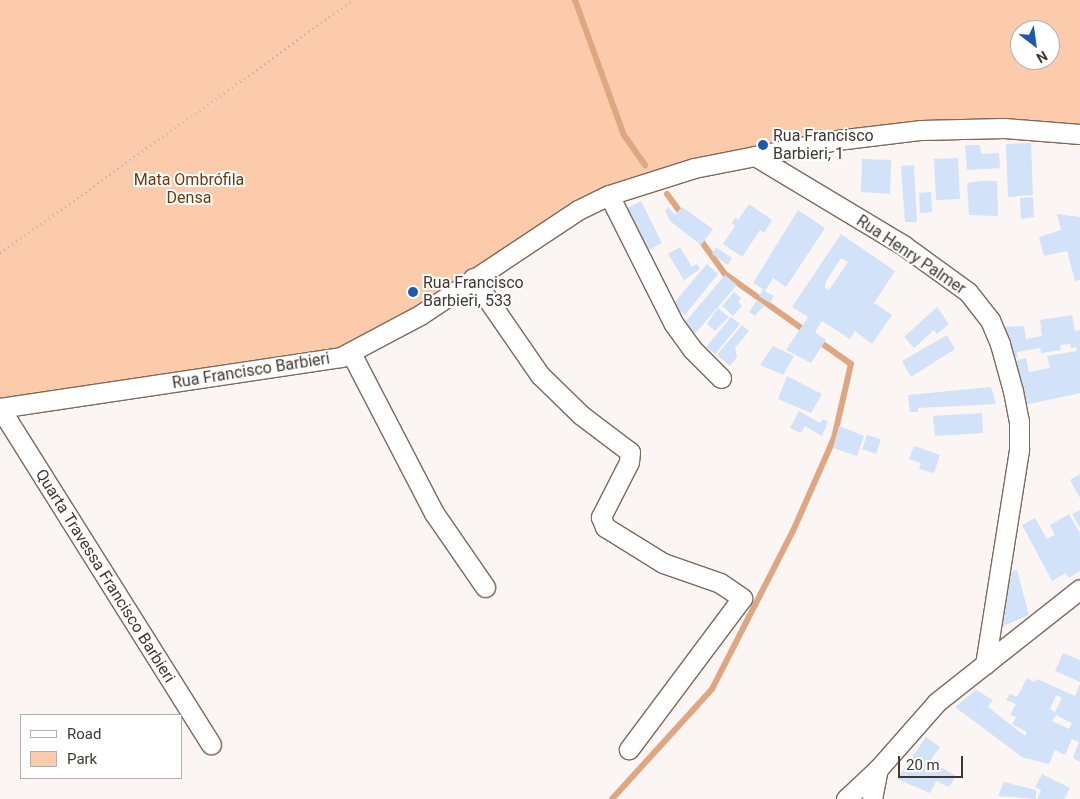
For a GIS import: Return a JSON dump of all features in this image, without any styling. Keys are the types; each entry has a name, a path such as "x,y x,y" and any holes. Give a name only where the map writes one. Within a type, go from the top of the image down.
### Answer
{"street":[{"name":"Rua Francisco Barbieri","path":"0,408 327,361 351,353 420,315 564,218 609,195 694,168 755,156 921,130 1004,128 1080,134"},
{"name":"Rua Henry Palmer","path":"755,156 903,245 968,292 990,320 1000,344 1013,391 1019,421 1019,450 985,664"},
{"path":"609,195 674,324 692,349 721,378"},
{"path":"473,278 540,375 588,421 630,452 629,462 601,518 605,527 663,563 720,583 742,598 629,749"},
{"path":"351,353 434,513 485,587"},
{"name":"Quarta Travessa Francisco Barbieri","path":"0,408 211,744"},
{"path":"846,799 878,768 937,702 1080,589"},
{"path":"872,799 878,768"}],"path":[{"path":"0,253 353,0"}],"green space":[{"name":"Mata Ombrófila Densa","path":"0,0 1080,0 1080,135 1055,131 834,142 599,199 338,358 0,411"}],"building":[{"path":"1031,143 1033,195 1008,197 1006,144"},
{"path":"965,145 980,145 981,154 999,153 1000,168 967,170"},
{"path":"958,158 960,199 936,200 934,159"},
{"path":"862,159 891,160 890,194 861,192"},
{"path":"914,165 917,222 905,222 901,166"},
{"path":"997,181 998,216 969,215 967,183"},
{"path":"931,192 932,212 920,213 919,193"},
{"path":"1033,197 1034,217 1021,219 1020,198"},
{"path":"641,201 662,243 649,250 645,243 638,246 620,212"},
{"path":"749,204 772,220 764,233 760,230 742,257 723,244 735,226 732,223 735,218 738,220"},
{"path":"668,207 675,215 682,207 713,229 701,245 670,221 665,211"},
{"path":"798,210 825,228 786,287 773,278 765,291 774,296 770,303 759,296 763,289 753,283"},
{"path":"1057,214 1080,217 1080,280 1075,281 1067,251 1044,256 1039,237 1061,230"},
{"path":"841,234 895,271 874,303 892,315 872,344 855,331 850,339 822,321 815,332 826,340 811,363 786,350 808,317 792,307","holes":["841,258 848,262 829,290 825,288 826,281"]},
{"path":"680,247 692,267 697,264 700,269 684,280 668,254"},
{"path":"716,247 732,258 728,265 712,254"},
{"path":"707,264 718,274 685,315 672,305"},
{"path":"725,275 737,285 692,337 681,327"},
{"path":"734,292 741,298 738,302 742,306 733,316 722,306"},
{"path":"757,300 764,305 755,316 749,312"},
{"path":"937,307 949,324 937,334 934,330 914,348 904,337"},
{"path":"718,308 729,317 715,331 707,324"},
{"path":"1072,315 1075,331 1080,330 1080,393 1020,406 1009,362 1026,358 1029,372 1050,368 1047,356 1077,351 1076,347 1071,348 1070,344 1060,345 1061,350 1041,353 1040,348 1017,352 1018,358 1007,359 999,327 1024,326 1026,339 1042,336 1040,320"},
{"path":"731,317 740,324 715,354 706,347"},
{"path":"742,325 749,331 735,348 737,357 730,366 717,355"},
{"path":"947,335 955,349 911,377 902,361"},
{"path":"773,346 794,356 783,375 760,365"},
{"path":"787,376 822,394 811,413 778,399"},
{"path":"991,387 996,404 918,408 918,412 910,412 908,395"},
{"path":"799,411 820,423 823,419 828,422 822,436 805,426 801,433 790,428"},
{"path":"982,413 983,433 935,436 933,416"},
{"path":"839,426 864,436 857,456 833,448"},
{"path":"867,435 881,439 876,454 862,449"},
{"path":"914,446 940,455 934,473 919,469 921,463 909,459"},
{"path":"1080,474 1080,498 1070,480"},
{"path":"1080,510 1080,528 1072,514"},
{"path":"1069,514 1080,533 1080,571 1069,578 1066,573 1052,581 1022,525 1035,518 1047,539 1055,535 1050,525"},
{"path":"1017,570 1029,615 1001,627 996,610 1004,608 998,585 1012,577 1008,572"},
{"path":"1063,653 1080,660 1080,682 1055,671"},
{"path":"1027,678 1034,682 1037,679 1075,696 1080,684 1080,762 1073,758 1079,742 1072,739 1065,755 1055,750 1049,764 1022,757 955,707 976,690 993,700 988,707 1025,736 1027,732 1012,724 1016,717 1010,715 1016,704 1006,700 1010,694 1017,697","holes":["1056,695 1062,698 1055,712 1050,709","1056,715 1072,723 1069,729 1052,721"]},
{"path":"926,737 940,747 930,761 956,776 949,787 936,781 930,793 897,779"},
{"path":"1042,774 1070,788 1064,799 1037,799 1041,790 1035,787"},
{"path":"1004,782 1036,790 1036,799 998,796"}],"waterway":[{"path":"575,0 624,135 645,165"},
{"path":"667,194 683,216"},
{"path":"699,238 725,274 807,332"},
{"path":"612,799 712,689 793,531 834,438 851,364 817,340"}],"place":[{"name":"Rua Francisco Barbieri, 1","path":"763,145"},
{"name":"Rua Francisco Barbieri, 533","path":"413,292"}]}
